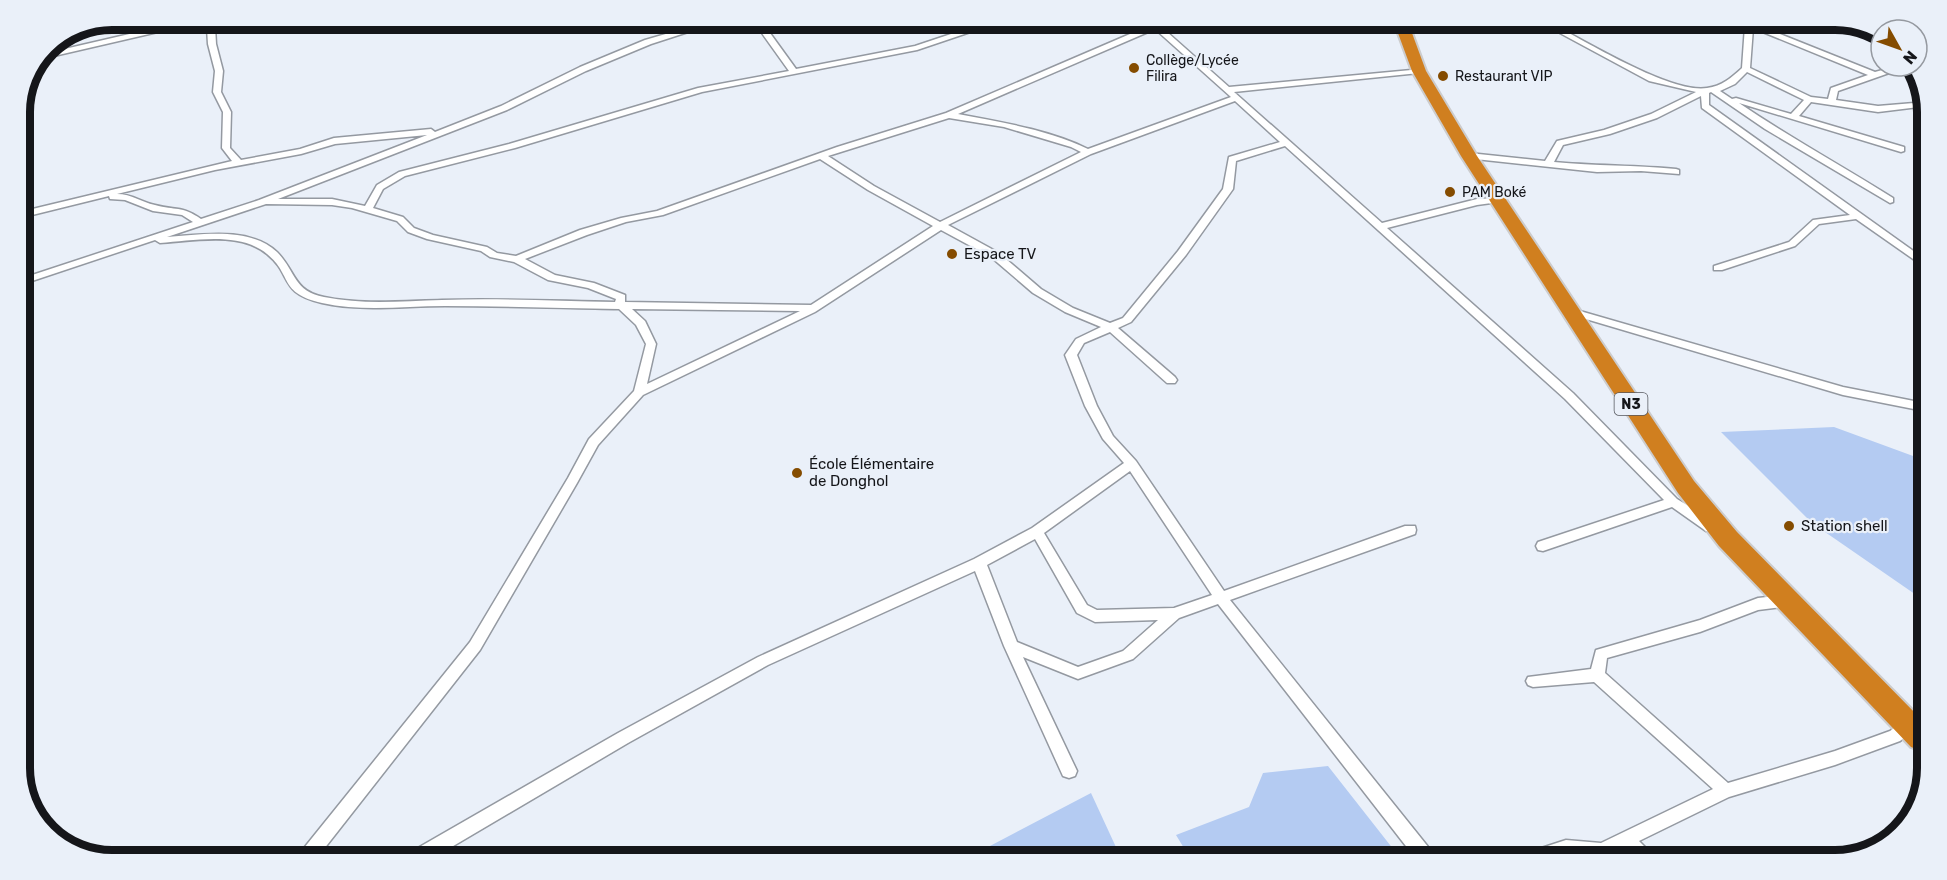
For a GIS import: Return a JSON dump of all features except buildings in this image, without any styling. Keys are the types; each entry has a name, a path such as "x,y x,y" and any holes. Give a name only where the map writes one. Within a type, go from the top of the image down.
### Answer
{"highway":[{"name":"N3","path":"1404,30 1419,71 1468,156 1573,312 1592,345 1686,487 1728,539 1915,732"}],"street":[{"path":"54,54 157,30"},
{"path":"211,30 212,44 219,71 216,92 227,112 226,148 238,162"},
{"path":"30,279 262,202 504,108 583,69 648,42 688,30"},
{"path":"764,30 793,71"},
{"path":"954,30 961,34"},
{"path":"368,209 376,190 389,179 402,174 512,146 701,90 917,48 973,30"},
{"path":"517,259 559,240 624,220 658,214 885,133 949,115 1144,30"},
{"path":"1161,30 1569,396 1673,502 1728,539"},
{"path":"1558,30 1652,79 1708,90 1901,149"},
{"path":"1548,164 1560,143 1607,132 1654,116 1708,90 1732,82 1746,69 1751,30"},
{"path":"1761,30 1869,73"},
{"path":"1746,69 1809,99 1878,109 1917,105"},
{"path":"1227,90 1419,71"},
{"path":"1832,102 1834,90 1869,77"},
{"path":"1708,90 1706,106 1917,258"},
{"path":"1727,97 1768,127 1832,163 1890,200"},
{"path":"313,850 475,646 573,480 593,441 639,392 813,309 941,225 1088,152 1237,98"},
{"path":"1793,117 1809,99"},
{"path":"949,115 1005,125 1074,145 1088,152"},
{"path":"30,213 238,162 301,151 334,141 413,132 438,132"},
{"path":"1284,142 1280,146 1232,159 1228,189 1182,253 1127,320 1080,341 1071,356 1091,406 1109,439 1132,464 1221,598 1420,850"},
{"path":"822,156 871,188 995,255 1045,296 1069,310 1112,328 1171,380"},
{"path":"1468,156 1597,169 1641,168 1676,172"},
{"path":"63,205 126,196 153,208 185,212 199,222"},
{"path":"1379,227 1478,202 1496,200"},
{"path":"262,202 332,202 368,209 400,219 411,230 430,237 517,259 552,278 590,285 621,297 620,304"},
{"path":"1718,268 1792,244 1816,222 1860,216"},
{"path":"148,240 226,238 257,242 273,253 287,278 306,296 347,305 620,304 813,309"},
{"path":"620,304 641,323 651,344 639,392"},
{"path":"1573,312 1844,391 1917,406"},
{"path":"431,850 623,738 763,662 979,563 1037,532 1132,464"},
{"path":"1543,546 1673,502"},
{"path":"1037,532 1082,609 1095,616 1174,614 1410,530"},
{"path":"979,563 1011,646 1069,771"},
{"path":"1597,675 1601,654 1715,621 1755,603 1772,600 1787,602"},
{"path":"1011,646 1078,673 1128,656 1174,614"},
{"path":"1533,681 1597,675 1726,791"},
{"path":"1605,850 1628,841 1726,791 1835,758 1895,736 1915,732"},
{"path":"1628,841 1637,850"},
{"path":"1560,850 1566,848 1590,850"}],"shaded area":[{"path":"1834,427 1917,457 1917,596 1812,523 1721,432"},
{"path":"1328,766 1394,850 1185,850 1176,835 1249,807 1263,773"},
{"path":"1091,793 1117,850 982,850"}],"place":[{"name":"Collège/Lycée Filira","path":"1134,68"},
{"name":"Restaurant VIP","path":"1443,76"},
{"name":"PAM Boké","path":"1450,192"},
{"name":"Espace TV","path":"952,254"},
{"name":"École Élémentaire de Donghol","path":"797,473"},
{"name":"Station shell","path":"1789,526"}]}
